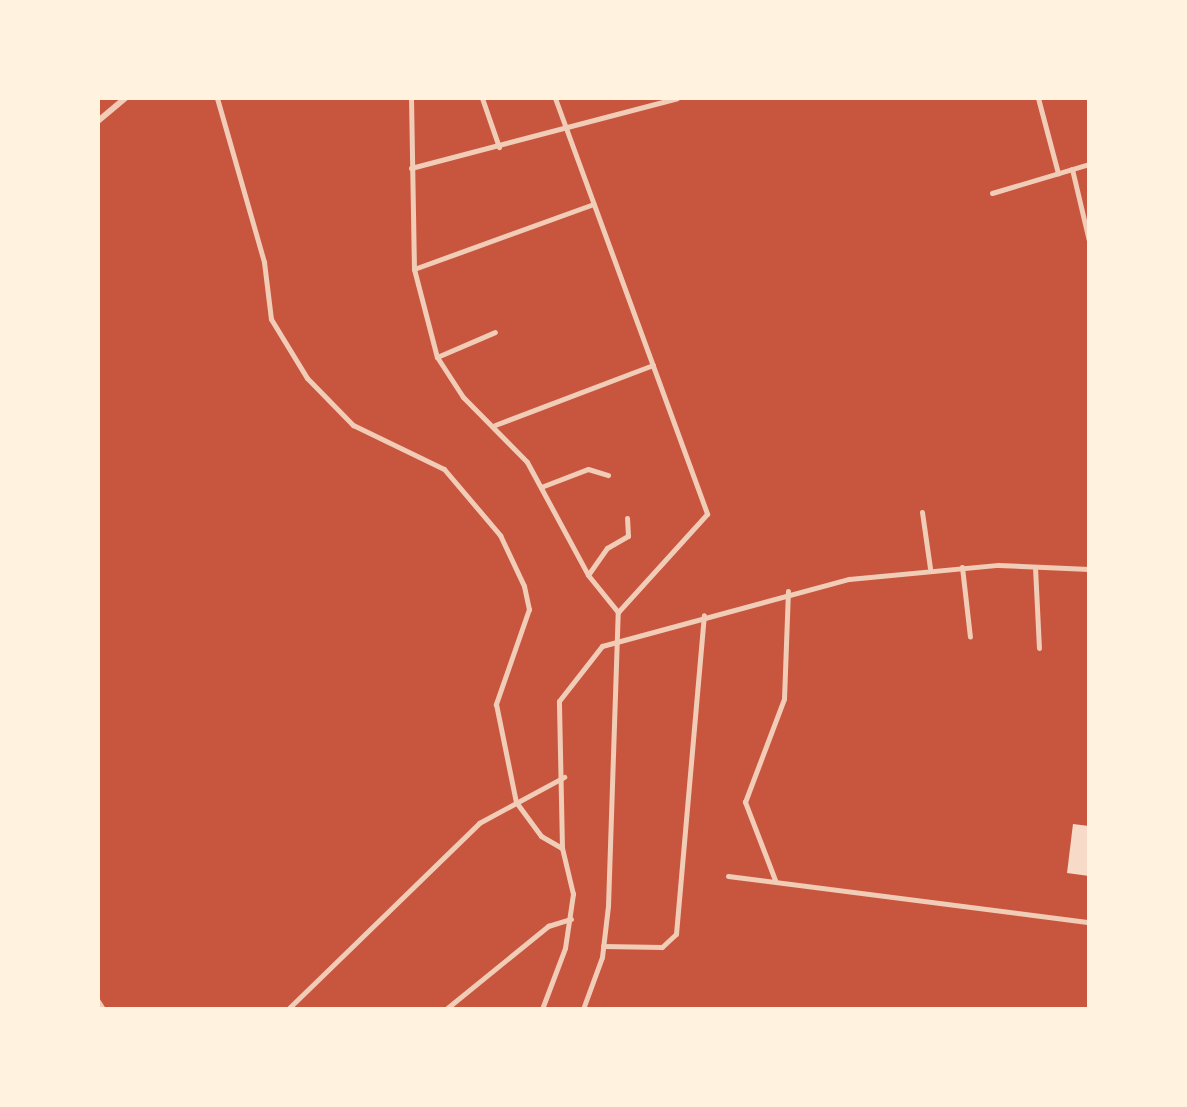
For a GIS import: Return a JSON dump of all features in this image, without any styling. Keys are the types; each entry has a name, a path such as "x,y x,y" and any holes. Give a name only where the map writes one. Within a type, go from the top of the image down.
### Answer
{"street":[{"path":"98,121 125,98"},
{"path":"217,98 264,262 271,319 307,378 353,425 444,469 500,535 524,586 529,609 496,704 516,802 541,836 562,848"},
{"path":"411,98 414,269 437,357 463,397 495,425 541,487 588,575 618,612 622,635 612,684 603,946 583,1009"},
{"path":"482,98 499,147"},
{"path":"555,98 707,514 618,612"},
{"path":"410,169 675,98"},
{"path":"1038,98 1058,173"},
{"path":"992,193 1089,164"},
{"path":"1072,169 1089,241"},
{"path":"414,269 594,204"},
{"path":"437,357 495,332"},
{"path":"495,425 653,365"},
{"path":"541,487 588,469 608,475"},
{"path":"922,512 930,568"},
{"path":"588,575 607,548 628,536 627,518"},
{"path":"962,566 970,637"},
{"path":"1035,567 1039,648"},
{"path":"542,1009 571,919 573,894 562,848 564,777 559,701 578,670 622,635 788,591 930,568 1089,569"},
{"path":"775,880 745,802 754,768 766,760 778,732 788,591"},
{"path":"603,946 673,943 704,615"},
{"path":"288,1009 479,823 564,777"},
{"path":"728,876 1089,922"},
{"path":"446,1009 548,926 571,919"},
{"path":"98,1001 103,1009"}],"building":[{"path":"1073,824 1089,826 1089,876 1067,873"}]}
